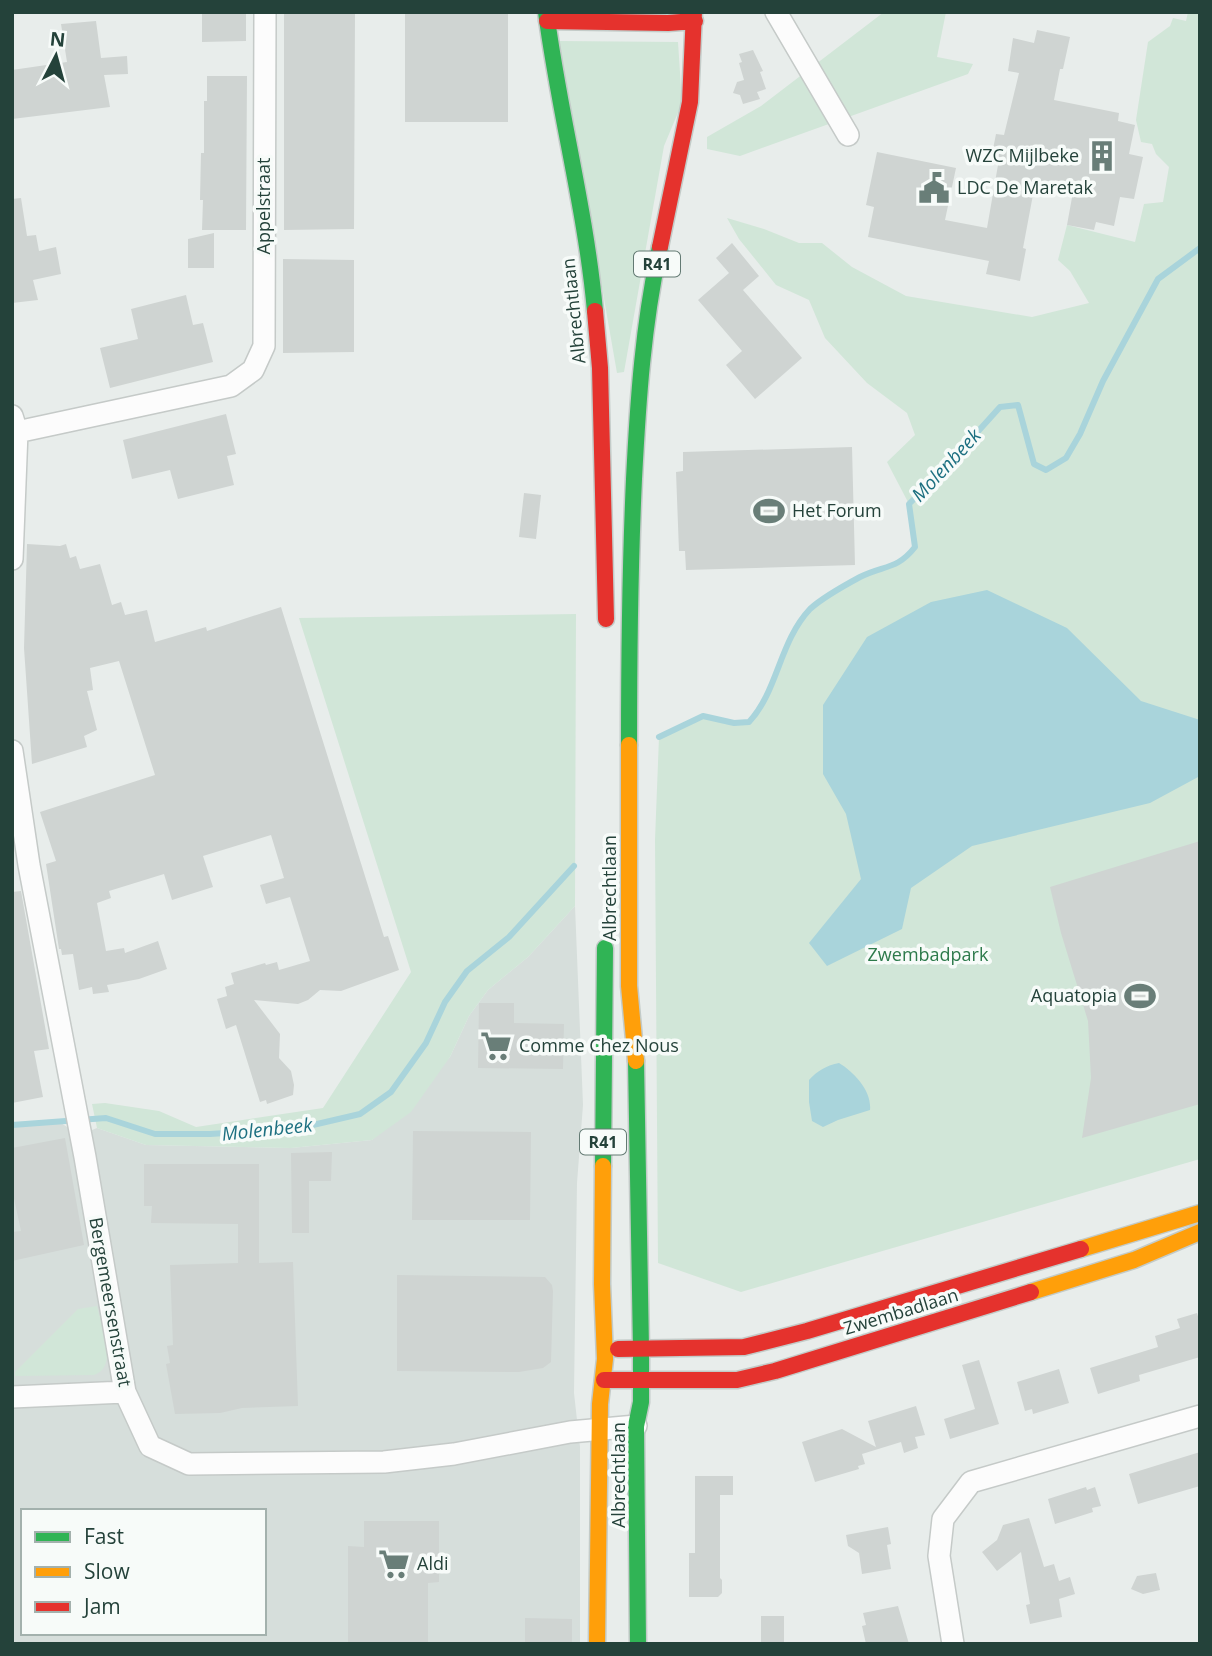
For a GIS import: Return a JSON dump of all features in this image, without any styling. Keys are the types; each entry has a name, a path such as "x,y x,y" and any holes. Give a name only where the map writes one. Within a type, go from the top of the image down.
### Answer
{"main road":[{"path":"546,17 694,17"},
{"name":"Albrechtlaan","path":"546,17 585,233 600,368 606,640"},
{"name":"Albrechtlaan","path":"638,1644 636,1426 641,1402 642,1349 636,1064 629,986 629,588 638,395 650,293 690,102 694,17"},
{"name":"Albrechtlaan","path":"597,1644 600,1404 605,1348 602,1284 605,935"},
{"name":"Zwembadlaan","path":"605,1348 744,1347 807,1331 1200,1213"},
{"name":"Zwembadlaan","path":"604,1380 737,1380 775,1371 1134,1261 1200,1232"},
{"path":"954,1317 964,1303 1077,1267 1072,1250"},
{"path":"807,1331 816,1358"}],"street":[{"name":"Appelstraat","path":"15,424 231,386 253,370 264,346 265,12"},
{"path":"776,12 848,135"},
{"path":"12,559 15,424"},
{"name":"Bergemeersenstraat","path":"12,751 21,866 81,1135 125,1392 150,1446 190,1464 384,1462 454,1454 570,1432 636,1426"},
{"path":"12,1397 125,1392"},
{"path":"953,1644 939,1556 943,1519 971,1482 1200,1416"}],"shaded area":[{"path":"575,906 583,1105 577,1183 574,1393 580,1447 580,1644 12,1644 12,1125 56,1120 80,1135 97,1128 146,1145 291,1148 372,1140 450,1057 469,1016 488,990 528,957"}],"green space":[{"path":"884,12 946,12 937,57 973,64 968,74 740,156 707,149 707,137 761,106"},
{"name":"Zwembadpark","path":"1188,12 1200,12 1200,1159 741,1292 658,1263 655,840 659,737 703,716 734,723 749,722 766,695 791,636 810,609 860,577 896,563 915,546 909,504 887,462 915,435 907,413 867,383 825,338 809,300 776,285 739,239 727,218 799,243 822,243 852,267 906,296 1032,317 1089,303 1070,271 1058,260 1067,225 1135,242 1144,204 1163,202 1169,167 1156,154 1152,144 1141,142 1136,120 1148,42 1170,26 1173,18 1186,21"},
{"path":"559,41 678,42 682,103 664,146 624,372 617,373"},
{"path":"576,614 575,906 528,957 488,990 469,1016 450,1057 411,1112 372,1140 291,1148 146,1145 97,1128 92,1104 105,1103 159,1111 196,1127 323,1108 411,972 299,618"},
{"path":"97,1306 107,1355 106,1364 101,1371 94,1375 15,1376 15,1372 78,1309"}],"water":[{"path":"987,590 1067,628 1141,701 1200,720 1200,776 1150,803 972,846 911,888 902,929 827,966 809,943 861,879 846,814 823,774 823,705 867,637 931,602"},
{"path":"839,1063 850,1071 865,1089 870,1110 823,1127 812,1121 809,1080 822,1069"}],"building":[{"path":"202,12 246,12 246,41 202,42"},
{"path":"284,13 355,13 354,229 284,230"},
{"path":"405,13 508,13 508,122 405,122"},
{"path":"96,21 101,58 127,56 128,74 104,75 110,107 12,119 12,70 67,62 61,24"},
{"name":"WZC Mijlbeke","path":"1037,30 1070,37 1054,100 1119,113 1118,121 1135,125 1129,154 1143,157 1134,199 1120,197 1114,226 1096,222 1094,230 1067,225 1073,192 1035,184 1020,281 986,274 989,261 868,237 874,207 866,205 877,152 956,168 945,220 987,228 998,165 990,164 996,134 1004,135 1019,73 1008,71 1013,38 1034,43"},
{"path":"753,50 763,71 760,72 766,89 757,92 760,99 743,104 740,95 733,93 737,82 744,80 739,54"},
{"path":"207,76 247,76 246,230 202,230 201,153 204,153"},
{"path":"21,198 27,236 36,235 39,251 56,247 61,274 33,280 38,300 12,303 12,199"},
{"path":"214,233 214,268 188,268 188,239"},
{"path":"732,243 759,276 743,290 802,358 755,399 726,365 742,351 698,300 729,273 716,258"},
{"path":"283,259 354,260 354,352 283,353"},
{"path":"186,295 193,325 203,323 213,362 110,388 100,348 138,339 131,309"},
{"path":"226,414 236,454 227,456 234,485 178,499 170,470 132,479 123,440"},
{"name":"Het Forum","path":"852,447 855,565 686,570 685,551 679,551 676,472 683,471 683,452"},
{"path":"524,493 541,495 536,539 519,537"},
{"path":"27,544 66,544 70,558 76,556 80,569 100,564 112,605 121,602 125,615 147,610 155,642 206,627 207,631 281,607 384,937 388,936 399,970 341,991 320,990 298,1004 254,1000 280,1034 279,1058 291,1071 293,1095 267,1104 266,1100 260,1102 236,1025 226,1029 217,999 227,996 225,987 234,984 231,973 265,963 277,962 279,970 310,961 290,897 266,904 260,885 284,878 271,835 203,856 213,887 172,900 164,874 109,891 111,898 97,903 106,951 124,948 125,953 158,941 167,969 139,979 107,985 109,992 93,994 92,987 79,990 73,954 62,955 59,949 46,864 56,861 40,812 155,775 119,661 90,668 93,690 87,691 97,730 84,736 87,747 32,764 24,648"},
{"name":"Aquatopia","path":"1200,841 1200,1104 1082,1138 1091,1078 1088,1021 1050,887"},
{"path":"21,891 49,1049 34,1051 43,1097 12,1103 12,892"},
{"path":"479,1003 514,1003 514,1023 564,1024 563,1069 478,1068"},
{"path":"413,1131 531,1132 530,1220 412,1220"},
{"path":"65,1138 84,1245 12,1261 12,1232 21,1231 12,1189 12,1148"},
{"path":"332,1152 331,1181 309,1181 309,1233 292,1233 291,1153"},
{"path":"144,1164 259,1164 259,1263 293,1262 298,1406 175,1414 166,1364 170,1363 167,1346 173,1345 170,1265 238,1263 238,1224 151,1223 152,1206 144,1206"},
{"path":"397,1275 545,1277 552,1285 553,1291 551,1362 543,1368 519,1372 397,1371"},
{"path":"1197,1313 1200,1323 1200,1357 1139,1375 1140,1381 1098,1394 1090,1368 1158,1347 1155,1336 1180,1328 1177,1319"},
{"path":"979,1360 999,1424 950,1439 944,1419 975,1409 962,1365"},
{"path":"1059,1369 1069,1403 1033,1414 1032,1409 1025,1411 1017,1382"},
{"path":"916,1406 925,1435 915,1437 918,1448 904,1453 901,1442 862,1454 865,1464 858,1466 859,1469 815,1482 802,1442 842,1429 876,1447 868,1421"},
{"path":"1200,1452 1200,1486 1138,1504 1129,1474"},
{"path":"695,1476 733,1476 733,1495 720,1495 722,1593 718,1597 689,1597 689,1553 695,1553"},
{"path":"1086,1487 1087,1490 1095,1487 1101,1506 1092,1508 1093,1512 1055,1524 1048,1499"},
{"path":"1029,1518 1044,1567 1054,1564 1059,1581 1070,1577 1075,1594 1059,1599 1062,1617 1030,1624 1026,1605 1030,1604 1021,1552 997,1571 982,1552 997,1540 1003,1525"},
{"name":"Aldi","path":"364,1521 439,1521 439,1582 428,1583 428,1644 348,1644 348,1546 364,1547"},
{"path":"888,1527 891,1544 887,1545 891,1569 862,1574 859,1553 848,1546 846,1535"},
{"path":"1156,1573 1160,1590 1143,1594 1131,1589 1137,1576"},
{"path":"898,1606 909,1644 866,1644 862,1626 866,1625 863,1613"},
{"path":"761,1616 784,1616 784,1644 761,1644"},
{"path":"525,1618 572,1619 572,1644 525,1644"}],"waterway":[{"name":"Molenbeek","path":"659,737 703,716 734,723 749,722 766,696 791,636 810,609 855,580 902,560 915,547 909,504 1000,407 1018,405 1034,464 1046,470 1066,458 1080,434 1103,381 1158,279 1200,248"},
{"name":"Molenbeek","path":"12,1125 106,1118 155,1134 210,1134 300,1128 360,1114 391,1092 426,1043 445,1002 467,971 509,937 574,866"}],"traffic: fast":[{"path":"546,12 585,236 595,311"},
{"path":"629,745 637,421 645,334 660,247"},
{"path":"603,1166 605,948"},
{"path":"636,1061 641,1349 641,1402 636,1426 638,1644"}],"traffic: slow":[{"path":"629,745 629,986 636,1061"},
{"path":"597,1644 600,1404 605,1359 602,1284 603,1166"},
{"path":"1081,1249 1200,1213"},
{"path":"1031,1292 1134,1260 1200,1232"}],"traffic: jam":[{"path":"660,247 690,102 694,12"},
{"path":"547,21 695,21"},
{"path":"595,311 600,368 606,619"},
{"path":"618,1349 744,1347 807,1331 1081,1249"},
{"path":"604,1380 737,1380 775,1371 1031,1292"}],"place":[{"name":"WZC Mijlbeke","path":"1102,156"},
{"name":"LDC De Maretak","path":"934,188"},
{"name":"Het Forum","path":"769,511"},
{"name":"Aquatopia","path":"1140,996"},
{"name":"Comme Chez Nous","path":"496,1046"},
{"name":"Aldi","path":"394,1564"}]}
